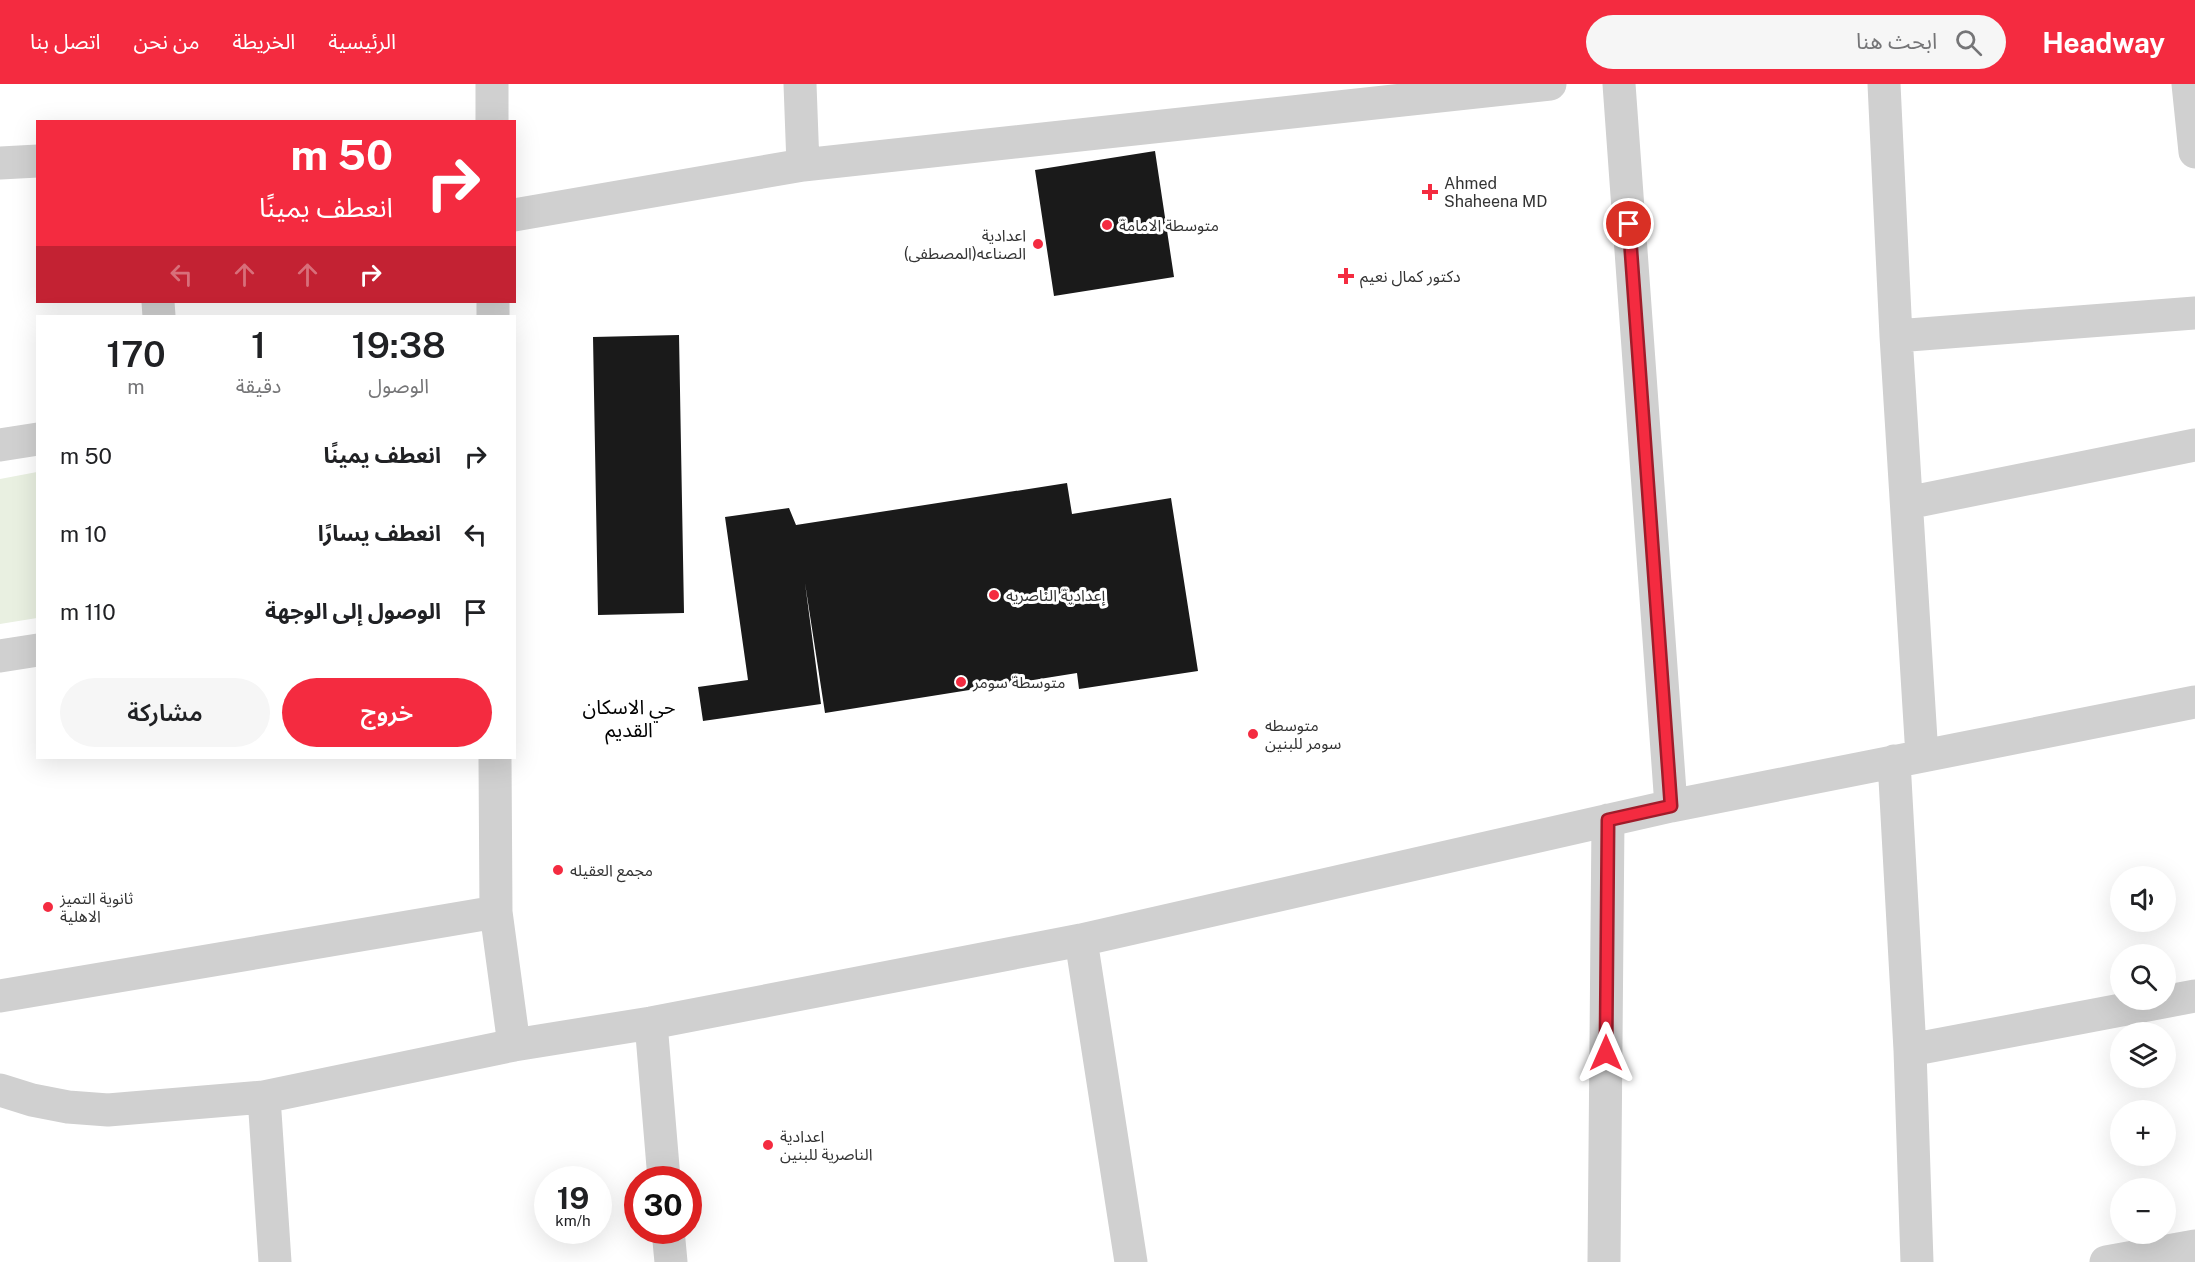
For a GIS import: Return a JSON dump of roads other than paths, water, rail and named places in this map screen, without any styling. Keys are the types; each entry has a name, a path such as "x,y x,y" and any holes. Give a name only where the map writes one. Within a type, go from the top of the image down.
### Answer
{"street":[{"path":"492,84 492,120"},
{"path":"800,84 803,165"},
{"path":"516,214 803,165 1358,95 1550,84"},
{"path":"1619,84 1671,806"},
{"path":"1884,84 1896,336 1907,502 1910,1050 1917,1262"},
{"path":"2188,84 2195,152"},
{"path":"0,163 36,161"},
{"path":"1896,336 2195,313"},
{"path":"0,445 36,440"},
{"path":"1907,502 2195,446"},
{"path":"0,656 36,650"},
{"path":"0,1090 32,1100 68,1107 108,1110 264,1097 514,1045 651,1023 1081,940 1671,806 2195,702"},
{"path":"495,759 496,912 514,1045"},
{"path":"1604,1262 1608,820"},
{"path":"0,996 496,912"},
{"path":"1081,940 1131,1262"},
{"path":"1910,1050 2195,996"},
{"path":"651,1023 663,1166"},
{"path":"264,1097 275,1262"},
{"path":"669,1244 671,1262"},
{"path":"2106,1262 2188,1252"}],"place":[{"name":"Ahmed Shaheena MD","path":"1430,192"},
{"name":"متوسطة الامامة","path":"1107,225"},
{"name":"اعدادية الصناعه(المصطفى)","path":"1038,244"},
{"name":"دكتور كمال نعيم","path":"1346,276"},
{"name":"إعدادية الناصريه","path":"994,595"},
{"name":"متوسطة سومر","path":"961,682"},
{"name":"متوسطه سومر للبنين","path":"1253,734"},
{"name":"مجمع العقيله","path":"558,870"},
{"name":"ثانوية التميز الاهلية","path":"48,907"},
{"name":"اعدادية الناصرية للبنين","path":"768,1145"}],"district":[{"name":"حي الاسكان القديم","path":"629,718"}]}
